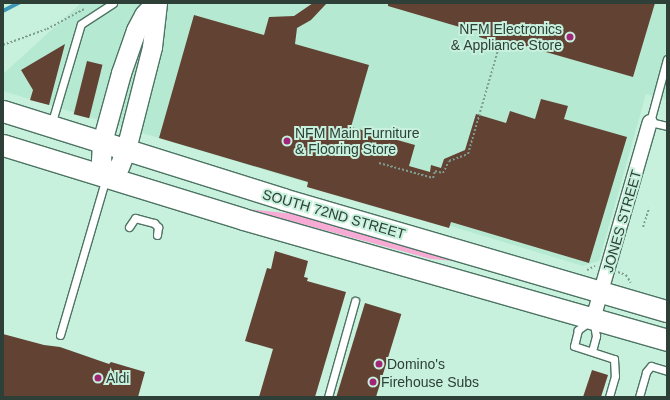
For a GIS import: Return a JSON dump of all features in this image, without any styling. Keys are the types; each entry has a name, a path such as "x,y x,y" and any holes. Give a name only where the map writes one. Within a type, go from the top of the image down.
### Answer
{"main road":[{"path":"156,3 152,47 126,149 119,167 106,178 101,160 102,142 136,30 144,15 156,3"},
{"name":"SOUTH 72ND STREET","path":"3,111 282,200 667,310"},
{"name":"SOUTH 72ND STREET","path":"3,145 106,178 667,340"}],"street":[{"name":"JONES STREET","path":"593,319 650,122"}],"lane":[{"path":"50,125 81,24 113,3"},
{"path":"667,59 650,122 667,126"},
{"path":"659,87 667,90"},
{"path":"60,335 106,178"},
{"path":"129,227 135,218 154,223 158,227 157,235"},
{"path":"328,397 355,301"},
{"path":"592,351 596,336 593,319 578,330 574,346 614,359 615,376 609,397"},
{"path":"639,397 646,372 651,366 667,371"}],"path":[{"path":"3,45 47,29 85,9"},
{"path":"379,163 433,178 435,170 443,173 449,161 468,154 500,43"},
{"path":"643,227 649,208"}],"shaded area":[{"path":"81,3 667,3 667,100 646,94 599,261 583,266 3,91 3,74"},
{"path":"247,209 305,215 466,262 431,259"}],"building":[{"name":"NFM Main Furniture & Flooring Store","path":"313,3 327,3 311,20 297,28 295,44 369,65 351,127 415,145 409,166 430,172 431,165 441,168 444,159 465,150 476,114 506,123 510,111 535,119 541,99 568,106 564,119 627,137 589,263 451,222 449,228 307,187 308,182 159,138 194,15 264,35 269,17 294,16"},
{"name":"NFM Electronics & Appliance Store","path":"388,3 655,3 633,77 511,42 510,46 479,37 480,33 388,6"},
{"path":"65,44 49,105 30,100 33,90 21,70"},
{"path":"87,61 103,65 89,118 74,114"},
{"path":"275,251 308,261 304,277 308,278 307,281 346,292 315,397 259,397 273,349 245,341 267,268 271,269"},
{"path":"365,303 401,314 376,397 336,397"},
{"path":"3,334 44,345 60,347 109,364 111,362 145,372 138,397 3,397"},
{"path":"592,370 608,375 601,397 583,397"}],"waterway":[{"path":"3,11 19,3"}],"place":[{"name":"NFM Electronics & Appliance Store","path":"570,37"},
{"name":"NFM Main Furniture & Flooring Store","path":"287,141"},
{"name":"Domino's","path":"379,364"},
{"name":"Aldi","path":"98,378"},
{"name":"Firehouse Subs","path":"373,382"}]}
